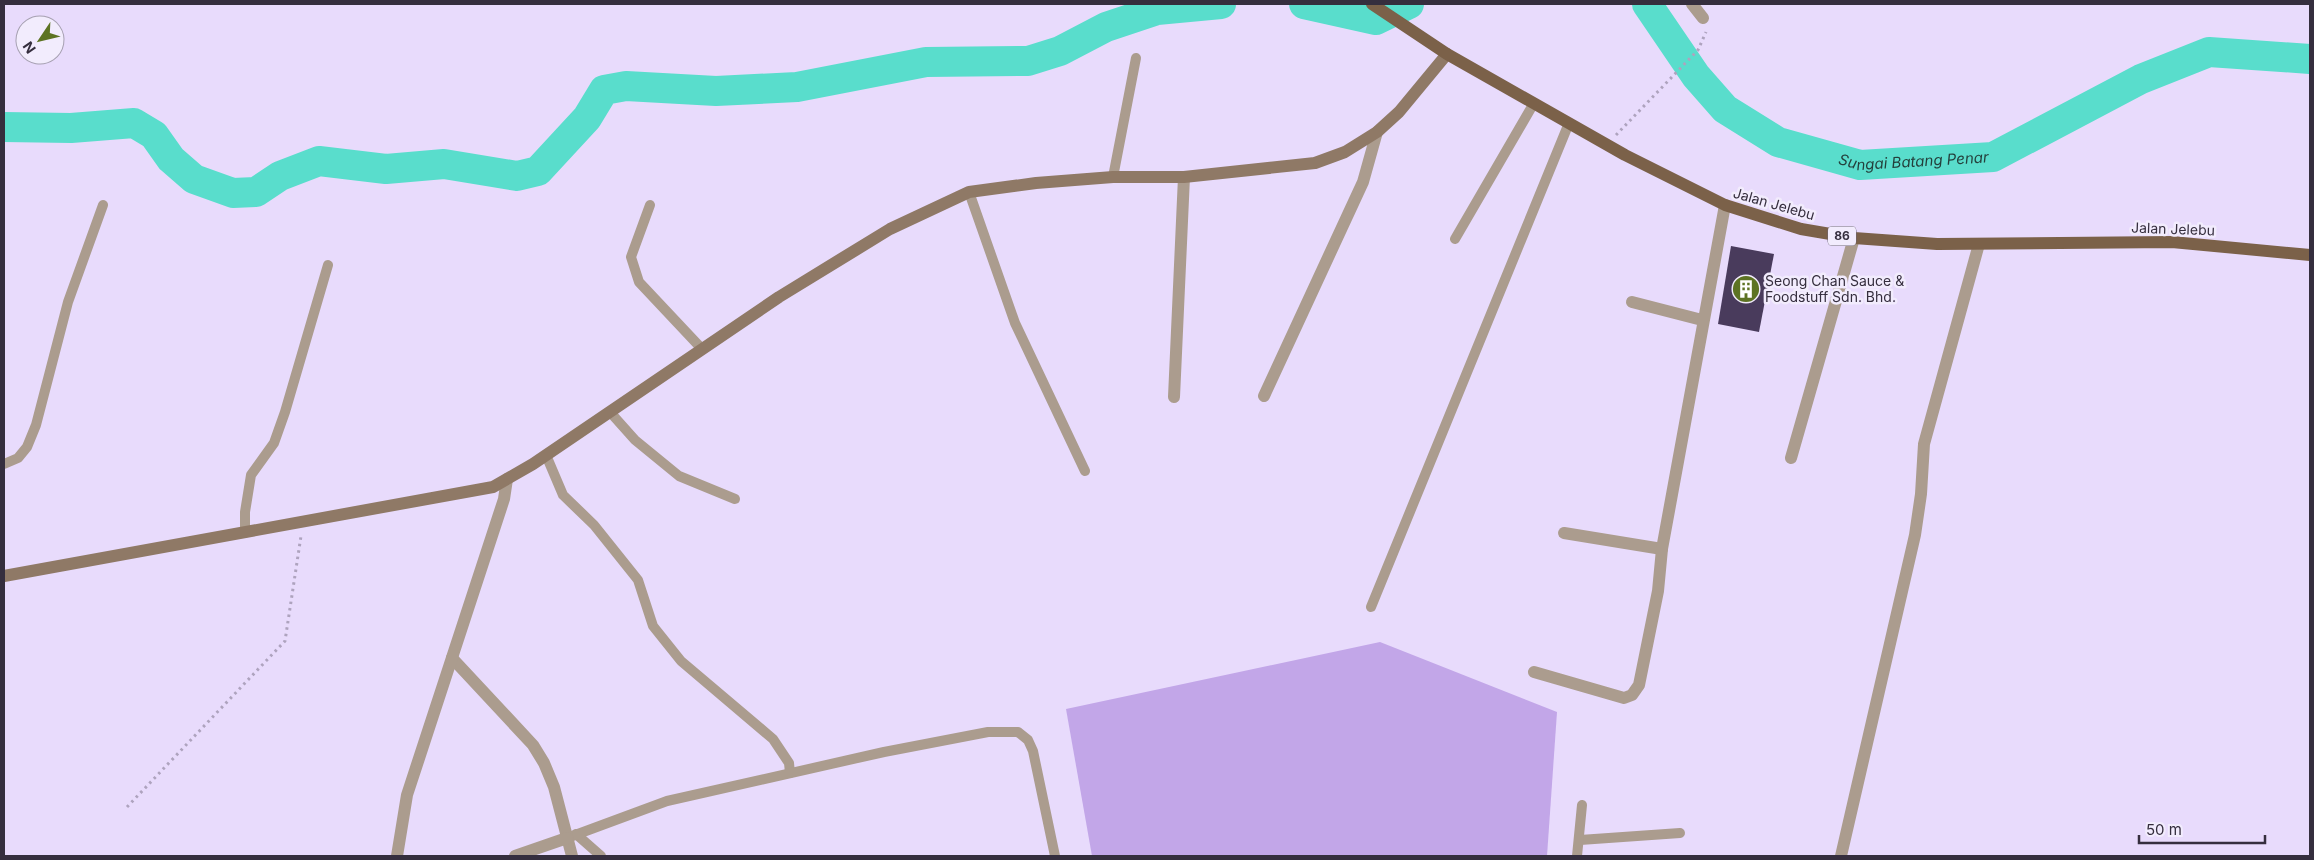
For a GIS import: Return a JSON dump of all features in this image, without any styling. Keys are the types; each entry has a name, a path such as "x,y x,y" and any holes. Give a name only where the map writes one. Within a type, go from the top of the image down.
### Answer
{"main road":[{"name":"Jalan Jelebu","path":"1372,4 1447,54 1607,145 1725,205 1801,229 1854,238 1937,244 2172,242 2310,255"}],"street":[{"path":"1692,4 1703,18"},
{"path":"4,576 493,487 546,456 779,297 890,229 969,192 1036,183 1113,177 1184,177 1315,163 1345,152 1377,132 1399,112 1447,54"},
{"path":"1264,396 1363,182 1377,132"},
{"path":"1174,397 1184,177"},
{"path":"1534,672 1624,698 1632,695 1639,684 1658,591 1662,549 1702,320 1725,205"},
{"path":"1791,458 1854,238"},
{"path":"1841,856 1915,535 1921,494 1924,444 1980,244"},
{"path":"1632,302 1702,320"},
{"path":"397,856 407,795 504,499 506,479"},
{"path":"1564,533 1662,549"},
{"path":"452,658 533,745 544,762 571,836 572,856"},
{"path":"515,856 571,836"}],"lane":[{"path":"1113,177 1136,58"},
{"path":"1455,239 1534,103"},
{"path":"1371,607 1569,123"},
{"path":"969,192 1015,323 1085,471"},
{"path":"4,464 18,458 22,453 36,424 68,302 103,205"},
{"path":"650,205 631,257 639,282 702,349"},
{"path":"245,533 251,475 274,443 277,435 328,266"},
{"path":"610,412 635,440 679,476 735,499"},
{"path":"546,456 563,495 594,525 638,580 653,626 681,661 773,739 789,762 790,773"},
{"path":"571,836 667,801 790,773 988,732 1018,732 1028,740 1033,751 1055,856"},
{"path":"1577,856 1582,804"},
{"path":"1580,840 1680,833"},
{"path":"571,836 601,856"}],"path":[{"path":"1607,145 1698,50 1706,32 1703,18"},
{"path":"127,808 285,642 303,523"}],"shaded area":[{"path":"1380,642 1557,712 1547,856 1092,856 1066,709"}],"building":[{"name":"Seong Chan Sauce & Foodstuff Sdn. Bhd.","path":"1731,246 1774,254 1759,332 1718,324"}],"waterway":[{"path":"4,127 71,128 134,123 154,135 171,159 194,179 233,193 256,192 280,176 319,161 386,169 444,164 517,176 538,171 587,118 604,90 626,86 716,91 797,87 926,62 1028,61 1060,51 1106,27 1157,10 1221,4"},
{"path":"1304,4 1376,20 1409,4"},
{"name":"Sungai Batang Penar","path":"1647,4 1696,76 1725,109 1778,142 1860,165 1993,157 2141,79 2209,52 2310,59"}],"place":[{"name":"Seong Chan Sauce & Foodstuff Sdn. Bhd.","path":"1746,289"}]}
